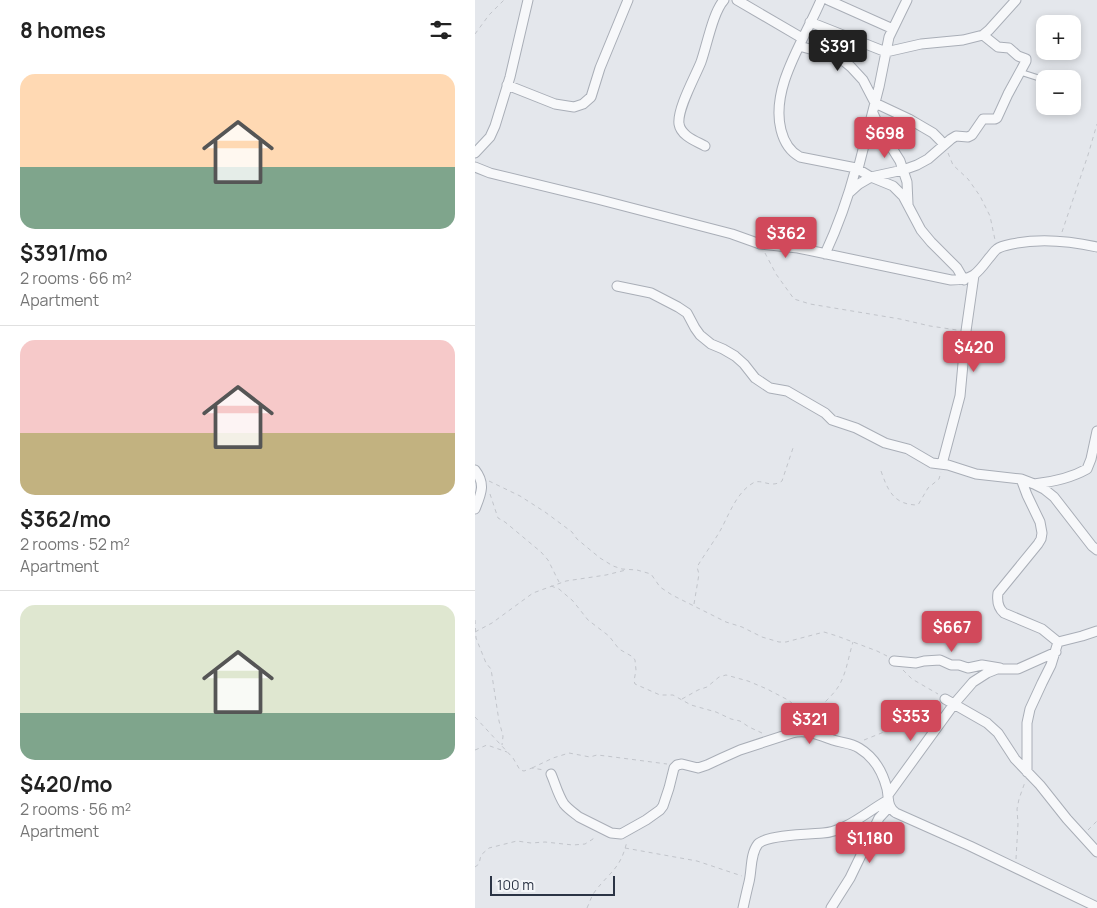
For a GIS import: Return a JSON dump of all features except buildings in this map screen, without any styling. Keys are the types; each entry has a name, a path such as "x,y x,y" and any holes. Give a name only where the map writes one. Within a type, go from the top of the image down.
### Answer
{"street":[{"path":"475,154 489,137 495,126 528,0"},
{"path":"507,85 555,104 574,108 583,104 591,97 600,68 628,0"},
{"path":"705,146 682,131 679,121 684,102 703,56 717,12 724,0"},
{"path":"737,0 800,42 839,57 863,80 880,129 900,161 907,182 907,205"},
{"path":"821,0 788,70 779,102 778,121 789,150 800,157 857,168 871,177 893,186 903,196 921,230 957,268 964,280"},
{"path":"828,0 893,29"},
{"path":"825,254 842,215 857,168 874,108 889,37 907,0"},
{"path":"810,22 886,52 921,44 963,40 983,35 1016,0"},
{"path":"849,192 871,177 917,165 928,159 956,136 968,137 972,135 983,119 997,118 1026,59 1018,56 1009,48 998,47 983,35"},
{"path":"874,108 909,119 933,133 944,145"},
{"path":"475,167 490,173 733,234 760,244 798,248 951,280 964,280 974,275 996,249 1003,246 1043,241 1097,247"},
{"path":"943,464 960,396 966,331 974,275"},
{"path":"617,286 651,293 678,307 687,313 700,335 711,344 735,356 755,378 770,388 787,391 825,413 832,420 856,428 885,443 908,449 932,463 943,464 976,474 1021,479 1034,484 1054,497 1097,550"},
{"path":"1034,484 1053,482 1087,469 1097,431"},
{"path":"475,509 482,486 481,478 477,473"},
{"path":"1021,479 1043,533 1038,544 1001,588 998,593 999,605 1004,613 1042,629 1058,642"},
{"path":"1058,642 1097,631"},
{"path":"1027,772 1027,723 1029,709 1051,665 1058,642"},
{"path":"831,908 850,878 888,800 944,717 973,682 997,669 1018,669 1056,652"},
{"path":"895,661 915,663 940,660 951,665 968,668 983,665 1005,669"},
{"path":"945,699 987,723 998,733 1015,759 1040,785 1097,852"},
{"path":"551,774 566,806 579,817 611,833 621,834 660,810 663,806 674,768 677,765 682,764 698,768 740,750 800,731 814,734 839,742 853,744 868,754 882,775 888,800 893,810 897,813 1097,907"},
{"path":"743,908 753,856 758,844 763,841 796,834 829,832 848,825 888,800"}],"lane":[{"path":"1019,72 1036,77"}],"path":[{"path":"475,34 489,15 504,0"},
{"path":"1059,242 1097,124"},
{"path":"944,145 953,165 968,179 980,196 990,216 996,249"},
{"path":"760,244 776,274 794,299 810,304 966,331"},
{"path":"693,605 699,574 697,567 721,530 735,502 755,482 769,484 782,481 794,445"},
{"path":"881,471 886,487 892,494 909,505 918,505 928,488 939,479 943,464"},
{"path":"477,473 520,496 565,526 600,558 613,566 629,570"},
{"path":"482,486 491,496 498,518 541,552 548,560 560,583"},
{"path":"475,632 492,623 533,593 551,586 566,581 637,570 651,574 660,586 672,595 726,622 742,626 770,640 787,642 823,632 885,654 895,661 912,679 935,691 945,699"},
{"path":"551,586 559,589 573,601 588,620 609,636 619,649 633,657 636,670 635,684 659,695 673,695 691,705 715,712 731,720 743,722 774,739"},
{"path":"475,620 476,638 486,663 491,669 503,736 502,745"},
{"path":"681,699 707,687 719,677 727,675 748,681 788,700 797,707 802,716 818,723 819,710 836,690 843,678 853,642"},
{"path":"475,717 517,762 521,770 524,771 569,753 590,757 597,755 677,765"},
{"path":"853,744 889,730 920,727 944,717"},
{"path":"475,750 487,745 507,752"},
{"path":"532,768 549,771 551,774"},
{"path":"1017,869 1015,854 1018,824 1017,808 1027,772"},
{"path":"1081,835 1089,830 1097,821"},
{"path":"475,867 479,864 481,855 489,848 517,841 573,845 585,844 593,839 599,827"},
{"path":"587,908 594,892 622,859 630,829"},
{"path":"625,848 697,861 750,878"}]}
